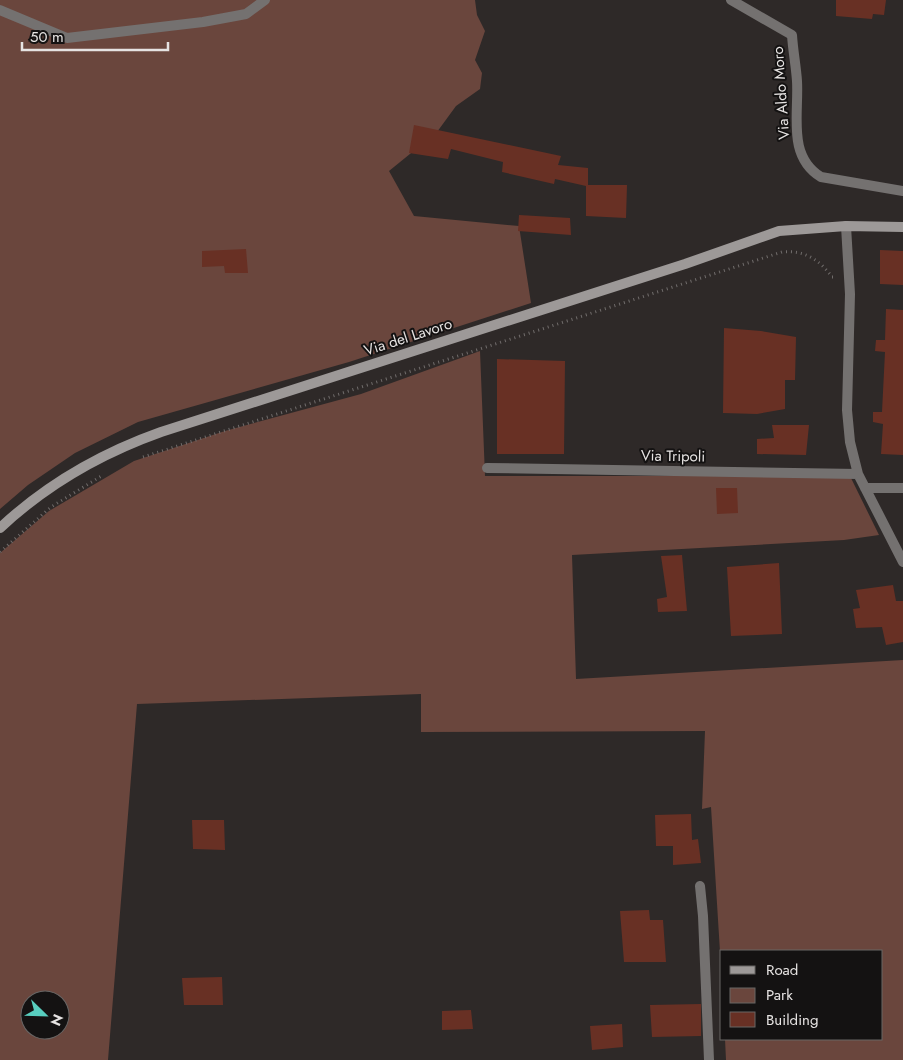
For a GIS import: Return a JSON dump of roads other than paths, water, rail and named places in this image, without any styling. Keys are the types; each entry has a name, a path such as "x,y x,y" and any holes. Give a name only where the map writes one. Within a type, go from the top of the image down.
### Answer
{"street":[{"path":"0,10 67,38 203,22 246,14 265,0"},
{"name":"Via Aldo Moro","path":"731,0 792,35 797,81 797,139 802,159 810,170 821,177 903,191"},
{"path":"903,228 846,226 850,294 847,410 850,442 858,474 903,562"},
{"name":"Via del Lavoro","path":"0,528 46,490 128,444 161,432 685,264 779,231 846,226"},
{"name":"Via Tripoli","path":"486,468 858,474"},
{"path":"865,488 903,488"},
{"path":"700,886 704,916 709,1060"}]}
